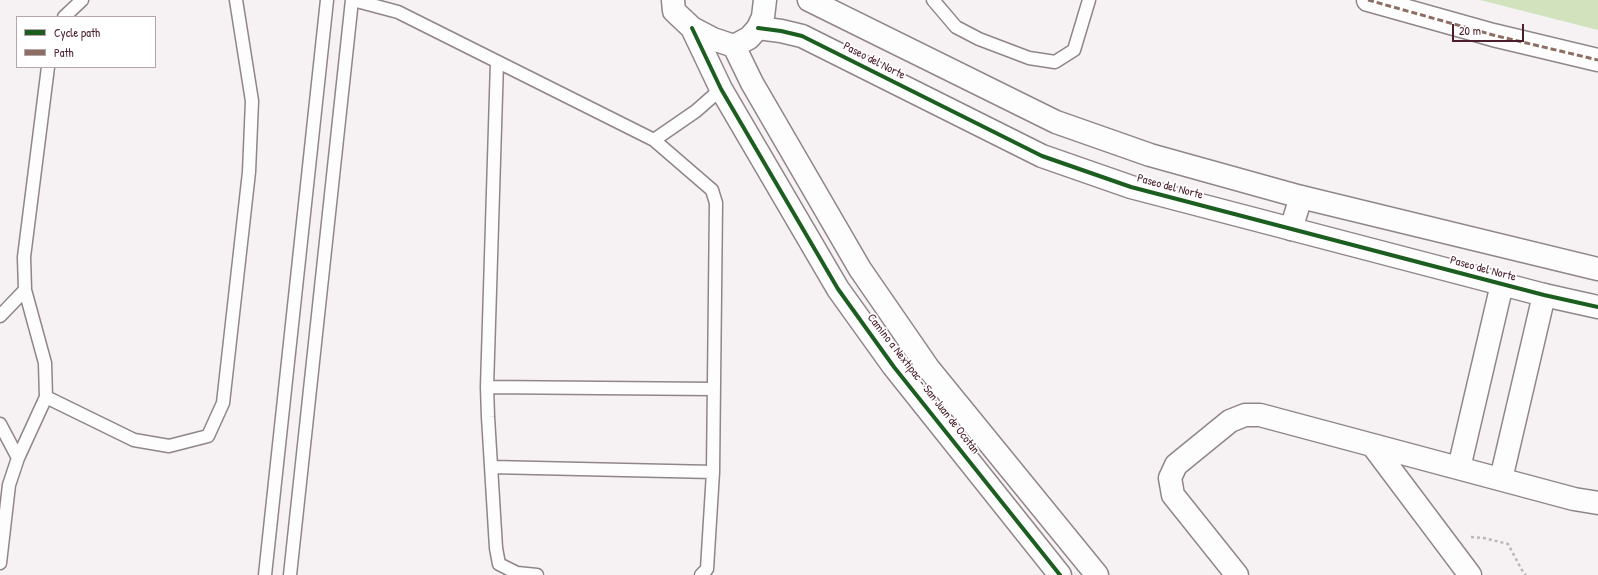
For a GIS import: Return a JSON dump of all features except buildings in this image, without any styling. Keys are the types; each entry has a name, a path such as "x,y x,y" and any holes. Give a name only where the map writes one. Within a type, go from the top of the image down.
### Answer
{"street":[{"path":"734,46 749,38 758,28 763,17 765,0"},
{"path":"809,0 1056,122 1150,155 1301,197 1598,269"},
{"path":"1368,0 1493,35 1598,60"},
{"name":"Camino a Nextipac - San Juan de Ocotán","path":"668,4 692,28 714,39 734,46 752,83 860,269 929,369 1097,575"},
{"name":"Camino a Nextipac - San Juan de Ocotán","path":"692,28 721,89 838,289 894,368 1060,575"},
{"name":"Paseo del Norte","path":"758,28 802,36 1042,156 1131,187 1544,295 1598,307"},
{"path":"1291,229 1301,197"},
{"path":"838,289 860,269"},
{"path":"1459,468 1502,284"},
{"path":"1500,479 1544,295"},
{"path":"1237,575 1173,494 1170,478 1176,466 1230,421 1245,415 1260,415 1574,499 1598,503"},
{"path":"1373,446 1470,575"}],"lane":[{"path":"65,0 65,16"},
{"path":"65,16 82,0"},
{"path":"46,397 134,440 169,446 208,436 223,403 249,172 252,101 236,0"},
{"path":"265,575 327,0"},
{"path":"290,575 352,0 398,12 654,140 712,190 716,203 713,472 708,569 701,575"},
{"path":"933,0 956,27 979,39 1029,58 1055,62 1074,50 1089,0"},
{"path":"497,62 488,387 496,548 499,564 518,573 537,575"},
{"path":"0,563 9,485 18,458 46,397 45,363 25,290 24,257 48,68"},
{"path":"654,140 696,110 721,89"},
{"path":"0,316 25,290"},
{"path":"488,387 714,389"},
{"path":"0,424 18,458"},
{"path":"491,467 713,472"}],"path":[{"path":"1441,538 1459,535 1484,538 1508,544 1526,575"}],"green space":[{"path":"1480,0 1598,0 1598,30"}],"marked path":[{"path":"1368,0 1493,35 1598,60"}],"cycle path":[{"path":"692,28 721,89 838,289 894,367 1060,575"},
{"path":"758,28 802,36 1042,156 1131,187 1544,295 1598,307"}]}
